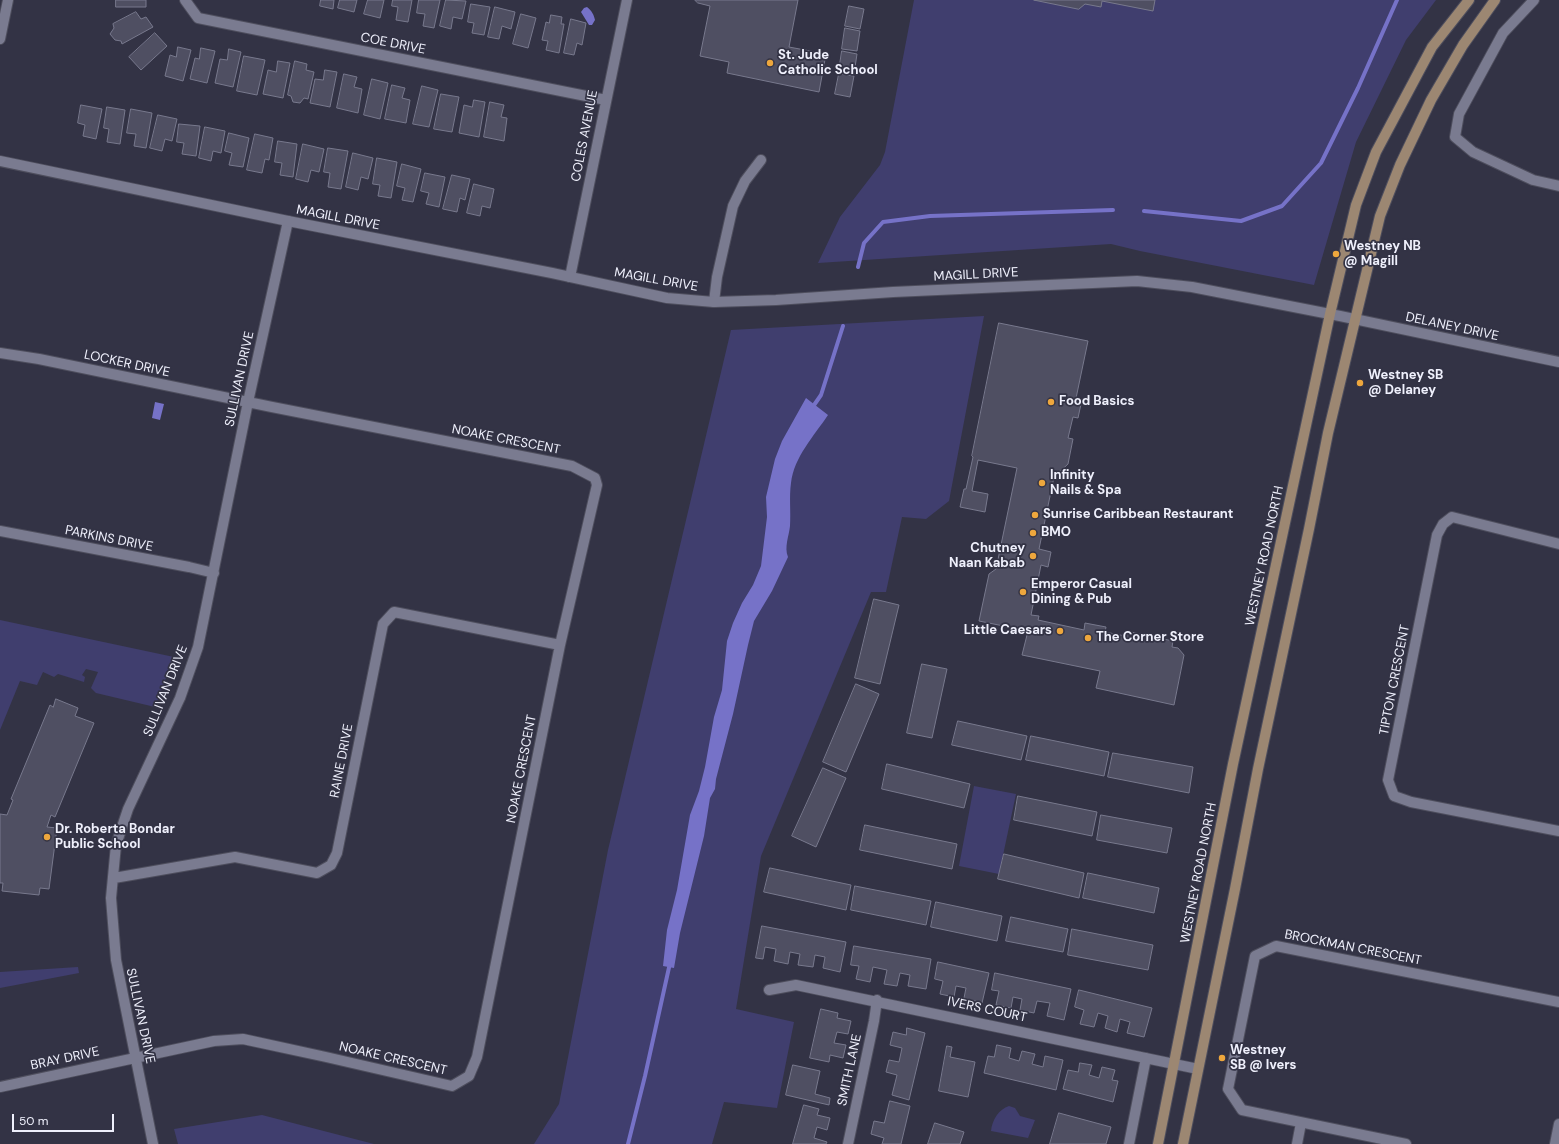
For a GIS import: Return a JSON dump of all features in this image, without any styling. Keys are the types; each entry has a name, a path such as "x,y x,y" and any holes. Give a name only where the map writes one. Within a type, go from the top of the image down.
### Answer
{"main road":[{"name":"WESTNEY ROAD NORTH","path":"1158,1144 1233,764 1330,314 1356,205 1376,152 1432,48 1469,0"},
{"path":"1183,1144 1258,769 1308,536 1328,434 1380,216 1400,166 1431,100 1463,45 1495,0"}],"street":[{"path":"0,39 8,0"},
{"name":"COE DRIVE","path":"185,0 198,18 606,100"},
{"name":"COLES AVENUE","path":"570,277 627,0"},
{"path":"1534,0 1503,33 1459,114 1455,138 1473,152 1533,180 1559,186"},
{"path":"714,302 717,277 733,206 745,181 761,160"},
{"name":"MAGILL DRIVE","path":"0,161 667,298 714,302 776,300 893,292 1138,281 1192,287 1340,316"},
{"name":"SULLIVAN DRIVE","path":"153,1144 116,960 111,898 116,846 128,809 180,698 198,647 248,402 288,221"},
{"name":"DELANEY DRIVE","path":"1340,316 1559,362"},
{"name":"LOCKER DRIVE","path":"0,353 39,359 248,402"},
{"name":"NOAKE CRESCENT","path":"136,1059 214,1040 243,1039 452,1086 469,1076 477,1057 560,645 597,485 595,478 572,466 248,402"},
{"name":"TIPTON CRESCENT","path":"1559,544 1452,517 1443,524 1437,535 1388,780 1394,796 1411,802 1559,831"},
{"name":"PARKINS DRIVE","path":"0,531 214,573"},
{"name":"RAINE DRIVE","path":"114,878 235,857 318,873 331,865 337,853 383,624 394,612 560,645"},
{"name":"BROCKMAN CRESCENT","path":"1406,1144 1242,1110 1228,1089 1255,956 1276,946 1559,1002"},
{"name":"IVERS COURT","path":"769,990 796,985 877,1000 1198,1069"},
{"name":"SMITH LANE","path":"848,1144 874,1021 877,1000"},
{"path":"1129,1144 1146,1058"},
{"name":"BRAY DRIVE","path":"0,1087 136,1059"},
{"path":"1297,1144 1301,1123"},
{"path":"1555,1144 1559,1124"}],"shaded area":[{"path":"914,0 1436,0 1406,40 1356,142 1314,285 1111,244 818,263 840,217 880,165 885,152"},
{"path":"587,7 595,18 592,25 589,25 581,12"},
{"path":"984,316 949,501 926,519 902,517 886,592 871,592 761,856 736,1009 794,1022 777,1108 724,1102 712,1144 534,1144 559,1104 608,850 731,330"},
{"path":"806,398 828,415 805,447 793,473 790,488 790,526 787,545 788,557 772,591 754,621 733,714 716,779 715,789 710,798 704,836 680,933 674,968 663,966 667,930 677,890 690,815 699,791 714,717 722,690 727,641 742,603 753,585 761,566 767,517 766,497 775,459 782,441"},
{"path":"155,402 164,404 160,420 152,418"},
{"path":"0,620 174,657 155,707 96,693 91,688 98,672 86,669 82,675 85,677 84,682 58,674 54,677 43,672 37,685 20,681 0,730"},
{"path":"974,786 1016,794 999,874 959,866"},
{"path":"78,967 79,973 0,988 0,972"},
{"path":"1009,1106 1015,1108 1020,1116 1035,1120 1028,1138 991,1131 993,1123 999,1112 1005,1107"},
{"path":"262,1115 374,1144 178,1144 174,1129"}],"building":[{"path":"116,0 146,0 146,7 116,7"},
{"path":"321,0 334,0 333,9 320,6"},
{"path":"340,0 357,0 354,12 338,8"},
{"path":"368,0 384,0 380,18 364,14"},
{"path":"393,0 412,0 408,22 396,20 398,7 392,6"},
{"path":"419,0 440,0 434,28 423,26 425,14 417,13"},
{"path":"446,0 466,1 462,19 453,17 451,29 440,26"},
{"path":"695,0 798,0 789,47 826,54 819,92 727,73 729,62 700,56 710,6 698,3"},
{"path":"1034,0 1155,0 1153,11 1102,1 1101,7 1085,4 1079,9"},
{"path":"471,4 490,7 484,35 472,33 474,23 468,22"},
{"path":"849,6 864,9 860,29 845,26"},
{"path":"495,7 515,12 511,29 502,26 499,39 488,37"},
{"path":"136,12 141,19 146,17 153,27 122,44 121,41 115,40 110,34 114,28 113,24"},
{"path":"521,14 536,18 528,48 513,44"},
{"path":"551,15 562,17 561,24 564,24 559,53 546,50 548,41 542,40 546,22 549,23"},
{"path":"571,19 586,23 582,45 577,43 574,55 564,53"},
{"path":"845,28 860,31 857,51 842,49"},
{"path":"155,33 167,46 141,70 129,57"},
{"path":"178,47 191,50 183,81 165,76 170,55 176,57"},
{"path":"201,48 215,51 207,83 190,79 195,58 199,59"},
{"path":"229,49 241,52 233,87 215,83 220,59 227,60"},
{"path":"842,51 857,54 854,74 839,71"},
{"path":"244,56 265,60 257,95 237,91"},
{"path":"278,61 290,63 283,98 263,94 268,70 276,72"},
{"path":"295,61 307,64 306,70 314,72 308,99 304,98 300,103 293,102 291,96 288,95"},
{"path":"325,70 337,72 330,107 310,103 315,79 323,80"},
{"path":"344,74 357,77 354,87 362,89 358,113 337,108"},
{"path":"839,74 854,76 850,97 835,94"},
{"path":"372,79 388,83 380,119 364,115"},
{"path":"392,85 405,88 402,98 410,100 406,123 385,119"},
{"path":"422,86 438,90 429,127 413,124"},
{"path":"441,94 459,97 452,132 434,129"},
{"path":"474,100 485,102 479,137 459,133 464,105 472,107"},
{"path":"490,102 504,105 501,117 507,118 504,141 484,137"},
{"path":"81,105 102,109 96,139 83,136 85,125 78,123"},
{"path":"107,107 125,110 120,144 107,142 109,129 104,128"},
{"path":"131,109 152,113 146,148 134,146 136,134 127,133"},
{"path":"158,115 177,119 172,141 165,139 162,151 150,148"},
{"path":"179,124 200,126 196,156 182,154 184,143 177,142"},
{"path":"205,127 225,131 221,153 213,151 211,161 199,158"},
{"path":"229,133 249,138 243,167 229,165 232,153 225,151"},
{"path":"255,134 273,138 269,160 265,159 262,173 247,170"},
{"path":"278,141 297,144 293,177 280,175 282,163 275,162"},
{"path":"303,144 324,149 319,172 311,170 308,182 296,179"},
{"path":"328,148 348,151 341,189 328,187 330,173 324,172"},
{"path":"353,153 373,158 368,179 361,177 358,190 346,187"},
{"path":"377,158 397,162 391,198 378,196 380,185 373,184"},
{"path":"402,164 421,169 413,202 402,200 405,188 397,186"},
{"path":"425,173 445,177 439,207 426,204 429,193 421,191"},
{"path":"452,175 470,179 465,200 460,198 457,212 443,209"},
{"path":"474,184 494,189 490,208 482,206 480,216 467,213"},
{"path":"999,323 1088,341 1075,403 1081,404 1078,418 1073,417 1068,438 1073,439 1068,464 1054,477 1039,549 1051,552 1048,567 1041,565 1031,615 1039,616 1038,620 1084,630 1085,623 1106,627 1105,632 1125,636 1126,631 1173,641 1172,647 1178,648 1184,655 1174,705 1096,688 1100,671 1022,655 1028,631 979,621 989,574 996,569 1017,468 978,460 972,491 988,494 985,512 960,507 964,489 966,489 973,457"},
{"path":"874,599 899,605 880,684 855,678"},
{"path":"922,664 947,669 932,738 907,733"},
{"path":"856,684 879,694 846,772 823,762"},
{"path":"56,699 78,708 75,716 94,723 55,817 51,815 47,827 57,828 49,889 40,888 39,895 2,891 3,883 0,883 0,814 7,815 13,800 11,799 50,705 53,707"},
{"path":"958,721 1027,736 1021,760 952,745"},
{"path":"1031,736 1109,752 1104,776 1026,760"},
{"path":"1113,753 1193,767 1189,793 1108,777"},
{"path":"887,764 970,784 964,808 882,789"},
{"path":"823,768 846,778 816,847 792,836"},
{"path":"1018,796 1097,812 1092,836 1014,820"},
{"path":"1101,815 1172,828 1167,853 1097,840"},
{"path":"865,825 957,844 952,869 860,850"},
{"path":"1004,854 1084,873 1079,898 998,879"},
{"path":"770,868 851,885 846,910 764,892"},
{"path":"1088,873 1159,888 1154,913 1083,898"},
{"path":"855,886 931,901 926,925 851,910"},
{"path":"936,902 1002,916 997,941 931,927"},
{"path":"1011,917 1068,929 1063,952 1006,941"},
{"path":"762,926 846,942 840,972 823,968 825,957 815,955 813,967 798,965 800,954 790,952 788,964 774,961 776,949 765,947 763,959 756,958"},
{"path":"1072,929 1153,945 1148,970 1068,955"},
{"path":"854,946 931,959 926,989 908,986 910,975 900,973 897,986 884,984 887,970 873,967 870,982 856,979 859,966 851,965"},
{"path":"938,962 989,973 982,1003 964,998 966,988 956,986 954,997 940,994 943,981 935,979"},
{"path":"995,973 1071,989 1064,1020 1047,1016 1050,1003 1037,1001 1034,1013 1020,1010 1022,999 1013,997 1011,1008 996,1005 999,991 992,990"},
{"path":"1079,990 1152,1008 1144,1037 1127,1033 1130,1022 1120,1019 1117,1032 1105,1028 1108,1016 1098,1013 1094,1027 1080,1024 1084,1010 1075,1007"},
{"path":"821,1009 838,1013 837,1018 851,1021 848,1034 837,1032 834,1043 846,1045 843,1058 830,1055 829,1062 810,1058"},
{"path":"907,1028 925,1033 909,1100 892,1095 897,1075 886,1072 889,1060 899,1062 902,1048 890,1045 893,1032 906,1035"},
{"path":"997,1045 1011,1048 1009,1058 1019,1061 1022,1051 1035,1054 1032,1064 1043,1067 1045,1056 1063,1060 1056,1090 984,1073 988,1056 994,1057"},
{"path":"947,1046 952,1047 950,1057 975,1062 968,1097 939,1091"},
{"path":"1080,1063 1092,1065 1089,1075 1099,1078 1102,1067 1115,1070 1112,1080 1118,1081 1113,1102 1063,1089 1068,1070 1078,1072"},
{"path":"793,1065 820,1071 815,1094 830,1098 829,1105 786,1095"},
{"path":"890,1101 910,1106 901,1144 882,1144 884,1138 871,1134 874,1121 884,1123"},
{"path":"804,1105 819,1109 817,1115 830,1118 827,1130 817,1127 814,1138 827,1142 826,1144 793,1144"},
{"path":"1059,1113 1111,1127 1106,1144 1050,1144"},
{"path":"935,1123 964,1132 960,1144 928,1144"}],"waterway":[{"path":"1144,211 1241,221 1282,206 1321,163 1358,88 1397,0"},
{"path":"858,267 864,243 883,222 930,216 1113,210"},
{"path":"812,408 821,395 843,326"},
{"path":"628,1144 670,963"}],"place":[{"name":"St. Jude Catholic School","path":"770,63"},
{"name":"Westney NB @ Magill","path":"1336,254"},
{"name":"Westney SB @ Delaney","path":"1360,383"},
{"name":"Food Basics","path":"1051,402"},
{"name":"Infinity Nails & Spa","path":"1042,483"},
{"name":"Sunrise Caribbean Restaurant","path":"1035,515"},
{"name":"BMO","path":"1033,533"},
{"name":"Chutney Naan Kabab","path":"1033,556"},
{"name":"Emperor Casual Dining & Pub","path":"1023,592"},
{"name":"Little Caesars","path":"1060,631"},
{"name":"The Corner Store","path":"1088,638"},
{"name":"Dr. Roberta Bondar Public School","path":"47,837"},
{"name":"Westney SB @ Ivers","path":"1222,1058"}]}
